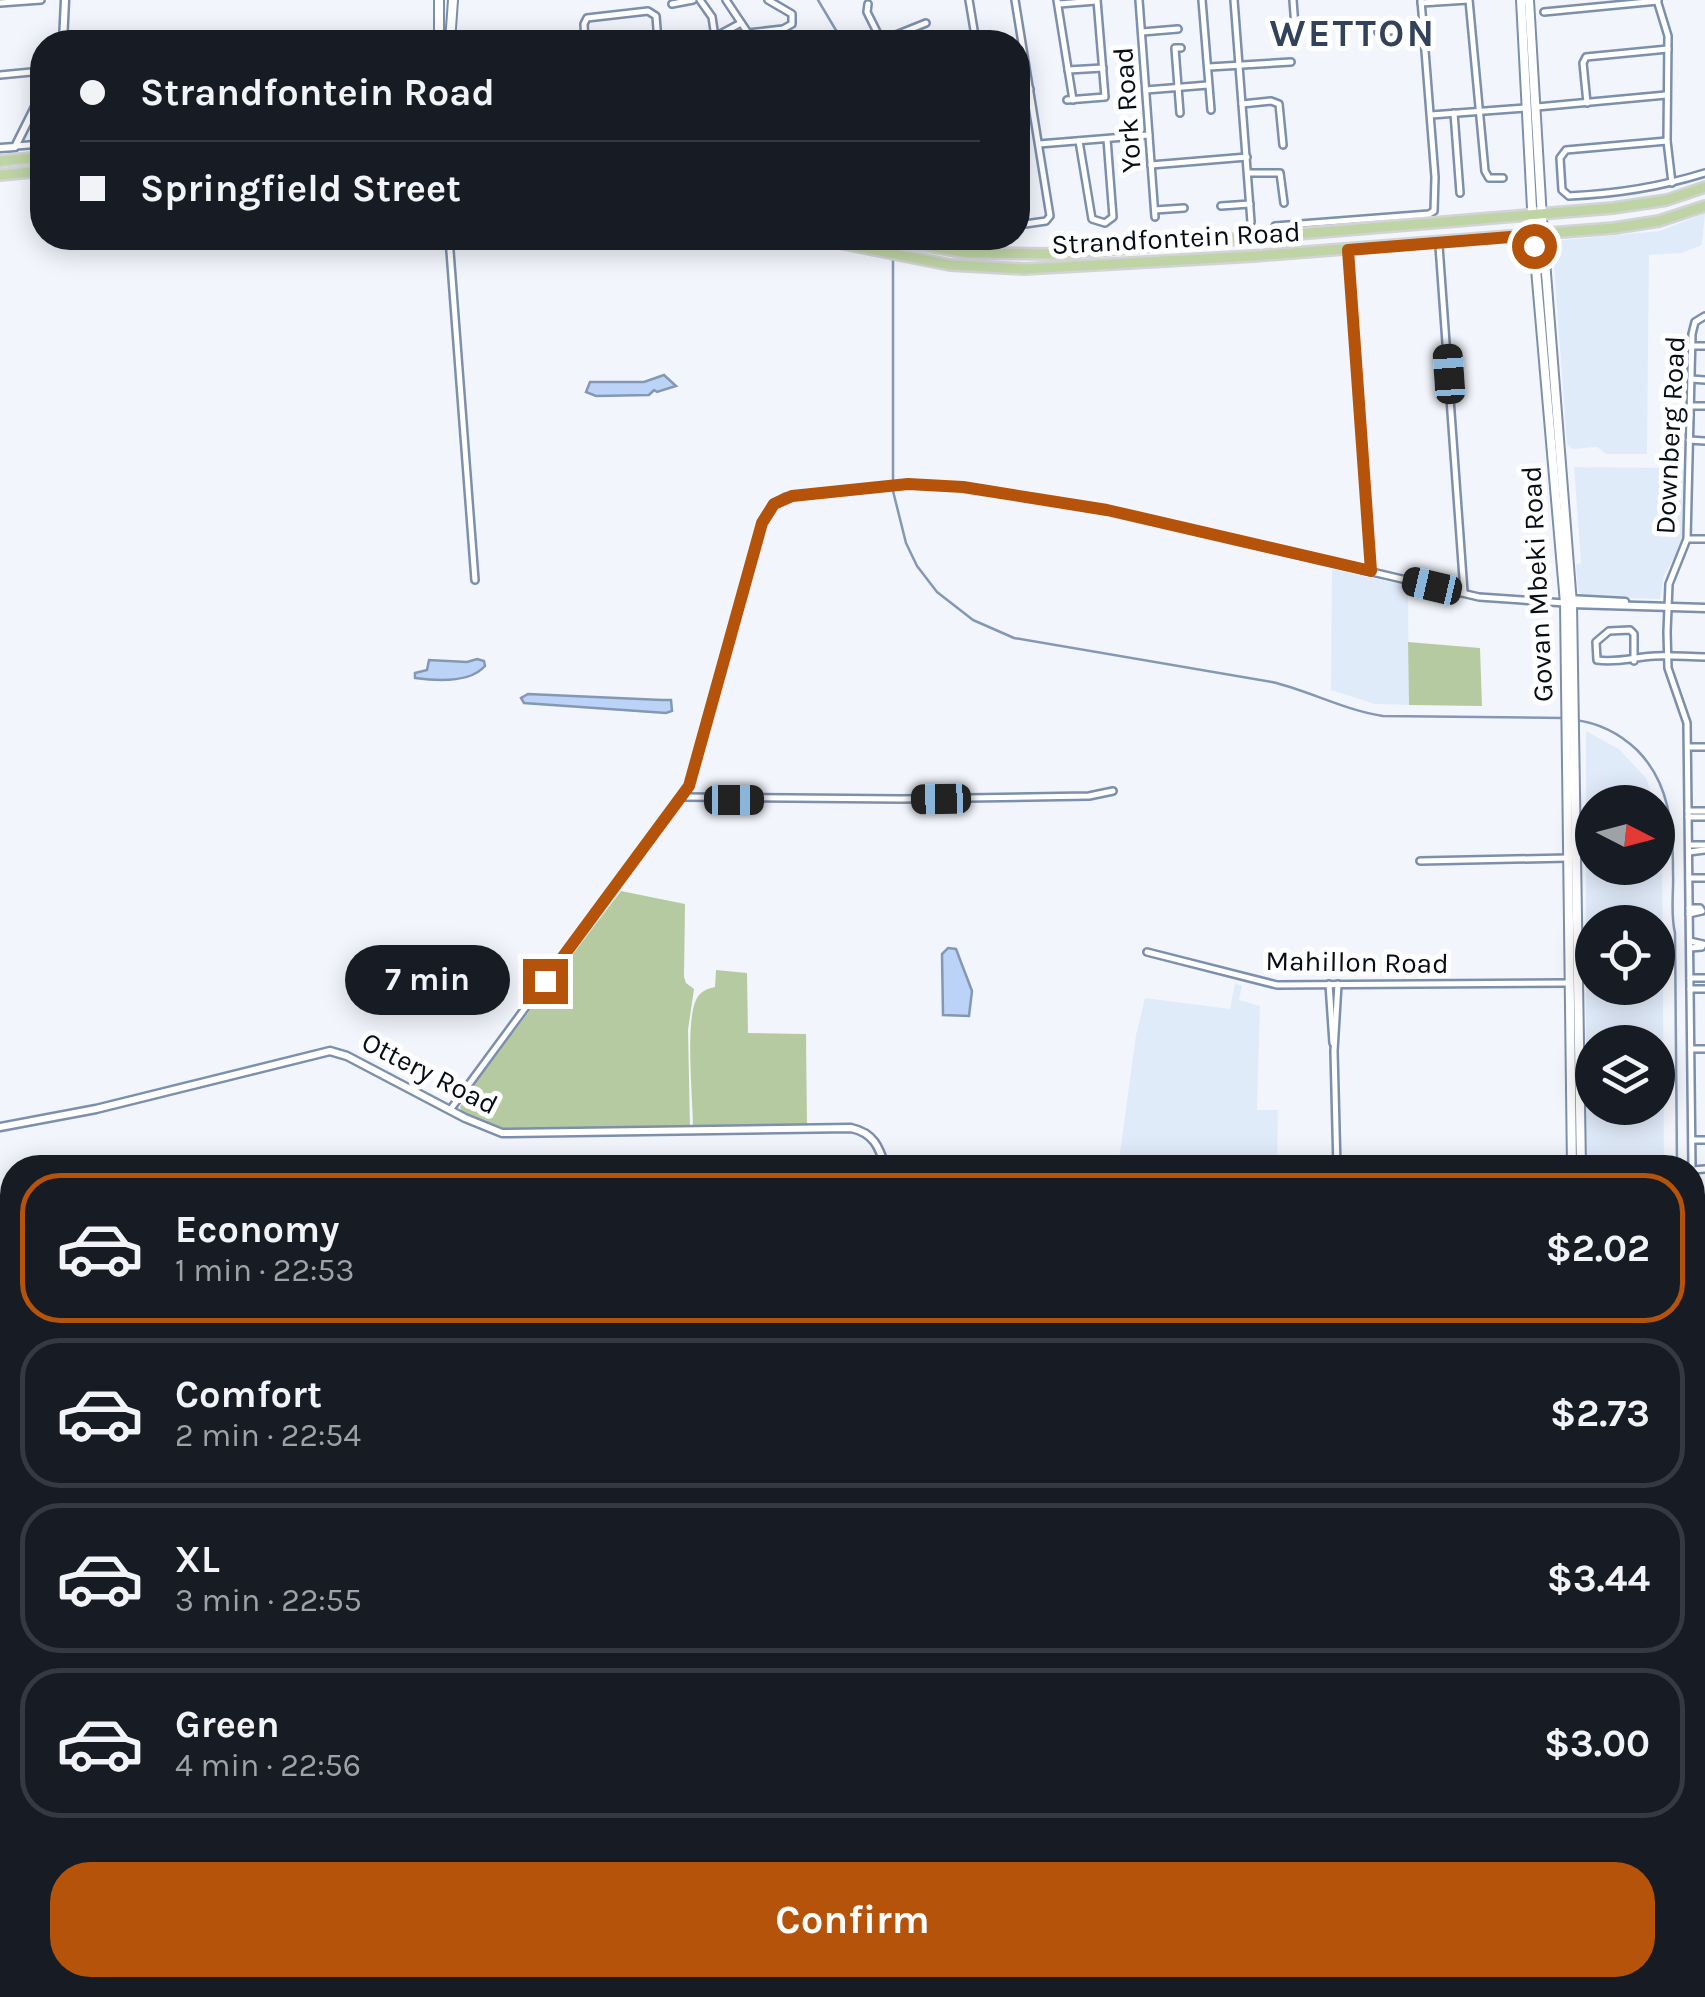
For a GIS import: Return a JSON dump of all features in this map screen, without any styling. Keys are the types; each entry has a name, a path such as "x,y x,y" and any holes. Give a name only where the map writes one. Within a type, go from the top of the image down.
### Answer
{"main road":[{"path":"439,30 440,0"},
{"path":"451,30 454,0"},
{"name":"Govan Mbeki Road","path":"1525,0 1566,602 1570,712 1568,858 1581,1155"},
{"path":"0,160 30,158"},
{"path":"0,174 30,172"},
{"name":"Strandfontein Road","path":"955,250 1040,254 1537,215 1642,204 1705,188"},
{"name":"Strandfontein Road","path":"873,250 950,265 1024,269 1538,235 1640,224 1705,206"},
{"name":"Govan Mbeki Road","path":"1570,722 1572,1155"}],"street":[{"path":"0,3 41,0"},
{"path":"64,30 65,0"},
{"path":"672,4 696,0 712,17 715,30"},
{"path":"727,0 745,30"},
{"path":"768,0 792,14 792,24 776,30"},
{"path":"968,0 974,30"},
{"path":"1015,0 1020,30"},
{"name":"York Road","path":"1139,0 1155,213 1184,208"},
{"path":"1202,0 1212,110"},
{"path":"1234,0 1252,222"},
{"path":"1293,0 1295,28"},
{"path":"1275,226 1414,216 1435,210 1421,2 1469,0 1485,171 1490,178 1502,178"},
{"path":"868,1 876,30"},
{"path":"1097,1 1105,96 1070,100 1058,2 1097,1"},
{"path":"1544,12 1658,1 1668,48 1667,142 1672,183"},
{"path":"585,30 587,18 648,11 656,16 657,30"},
{"path":"908,30 926,22"},
{"path":"728,30 741,23"},
{"path":"1378,32 1422,28"},
{"path":"1142,32 1178,30"},
{"path":"1180,113 1175,48 1181,48"},
{"path":"1587,102 1583,63 1586,57 1668,48"},
{"path":"1208,67 1291,62"},
{"path":"1068,70 1103,68"},
{"path":"0,75 30,72"},
{"path":"1146,90 1209,85"},
{"path":"1030,89 1049,220 1030,223"},
{"path":"1430,115 1666,95"},
{"path":"1242,104 1279,104 1283,145"},
{"path":"1454,113 1460,193"},
{"path":"15,146 30,117"},
{"path":"1039,144 1149,135"},
{"path":"1079,141 1092,219 1106,223 1113,217 1108,139"},
{"path":"1667,142 1566,150 1561,155 1562,190 1569,196 1630,191 1705,173"},
{"path":"0,148 30,145"},
{"path":"1151,165 1246,157"},
{"path":"1248,173 1280,173 1284,203"},
{"path":"1221,206 1250,204"},
{"path":"1439,246 1464,594"},
{"path":"450,250 474,580"},
{"path":"1348,250 1371,571"},
{"name":"Downberg Road","path":"1692,1155 1695,1111 1686,715 1667,657 1668,584 1688,539 1691,346 1694,326 1705,316"},
{"path":"1691,346 1705,346"},
{"path":"1691,379 1705,380"},
{"path":"1690,406 1705,406"},
{"path":"1690,440 1705,440"},
{"path":"450,1110 682,797 698,760 756,541 766,513 779,500 900,485 963,487 1107,510 1464,594 1705,608"},
{"path":"1688,539 1705,540"},
{"path":"1634,661 1633,632 1611,630 1596,642 1597,660 1634,661 1645,657 1705,656"},
{"path":"1687,746 1705,747"},
{"path":"682,797 928,799 1089,796 1113,790"},
{"path":"1688,814 1705,814"},
{"path":"1688,848 1705,848"},
{"path":"1420,861 1568,858"},
{"path":"1689,878 1705,878"},
{"name":"Mahillon Road","path":"1146,952 1268,984 1574,983"},
{"path":"1690,978 1705,978"},
{"path":"1329,984 1336,1155"},
{"path":"1334,1051 1338,984"},
{"path":"1690,989 1705,989"},
{"path":"1691,1049 1705,1050"},
{"name":"Ottery Road","path":"0,1126 112,1106 326,1052 347,1056 491,1130 508,1134 852,1128 874,1139 881,1155"},
{"path":"1692,1095 1705,1094"},
{"path":"1692,1126 1705,1126"},
{"path":"1692,1140 1705,1140"},
{"path":"1692,1155 1705,1155"}],"shaded area":[{"path":"1705,213 1702,245 1681,253 1649,255 1647,454 1606,454 1597,447 1572,449 1567,444 1553,251 1562,240 1660,231"},
{"path":"1574,467 1683,468 1682,544 1664,575 1660,599 1585,597 1578,591 1576,565 1581,563"},
{"path":"1332,569 1408,586 1409,705 1375,704 1331,690"},
{"path":"1586,731 1619,749 1648,785 1586,785"},
{"path":"1586,885 1662,885 1662,905 1586,905"},
{"path":"1235,983 1242,986 1239,1000 1260,1006 1257,1110 1278,1110 1277,1155 1120,1155 1145,998 1230,1009"},
{"path":"1586,1005 1663,1005 1663,1025 1586,1025"},
{"path":"1586,1125 1664,1125 1664,1155 1586,1155"}],"green space":[{"path":"1408,642 1480,648 1482,706 1409,705"},
{"path":"621,891 685,904 684,977 694,989 688,1030 690,1127 515,1131 500,1130 462,1113 460,1107 480,1076"},
{"path":"716,970 747,973 748,1033 806,1034 807,1127 693,1127 693,1011 700,994 715,987"}],"water":[{"path":"664,375 676,386 654,390 649,395 596,396 586,392 590,382 644,382"},
{"path":"429,660 484,661 485,666 462,678 415,678 415,673 427,670"},
{"path":"528,694 671,700 672,711 524,703 521,698"},
{"path":"948,948 956,949 972,991 969,1016 943,1015 942,954"}],"waterway":[{"path":"818,0 836,30"},
{"path":"893,250 893,491 906,543 917,566 937,592 973,620 1014,638 1272,682 1383,716 1563,718"},
{"path":"1575,720 1609,730 1637,750 1657,777 1667,806 1675,933 1677,1155"}],"district":[{"name":"WETTON","path":"1353,33"}],"route":[{"path":"545,981 689,786 756,541 766,513 779,500 900,485 963,487 1107,510 1371,571 1348,250 1534,235 1534,246"}]}
